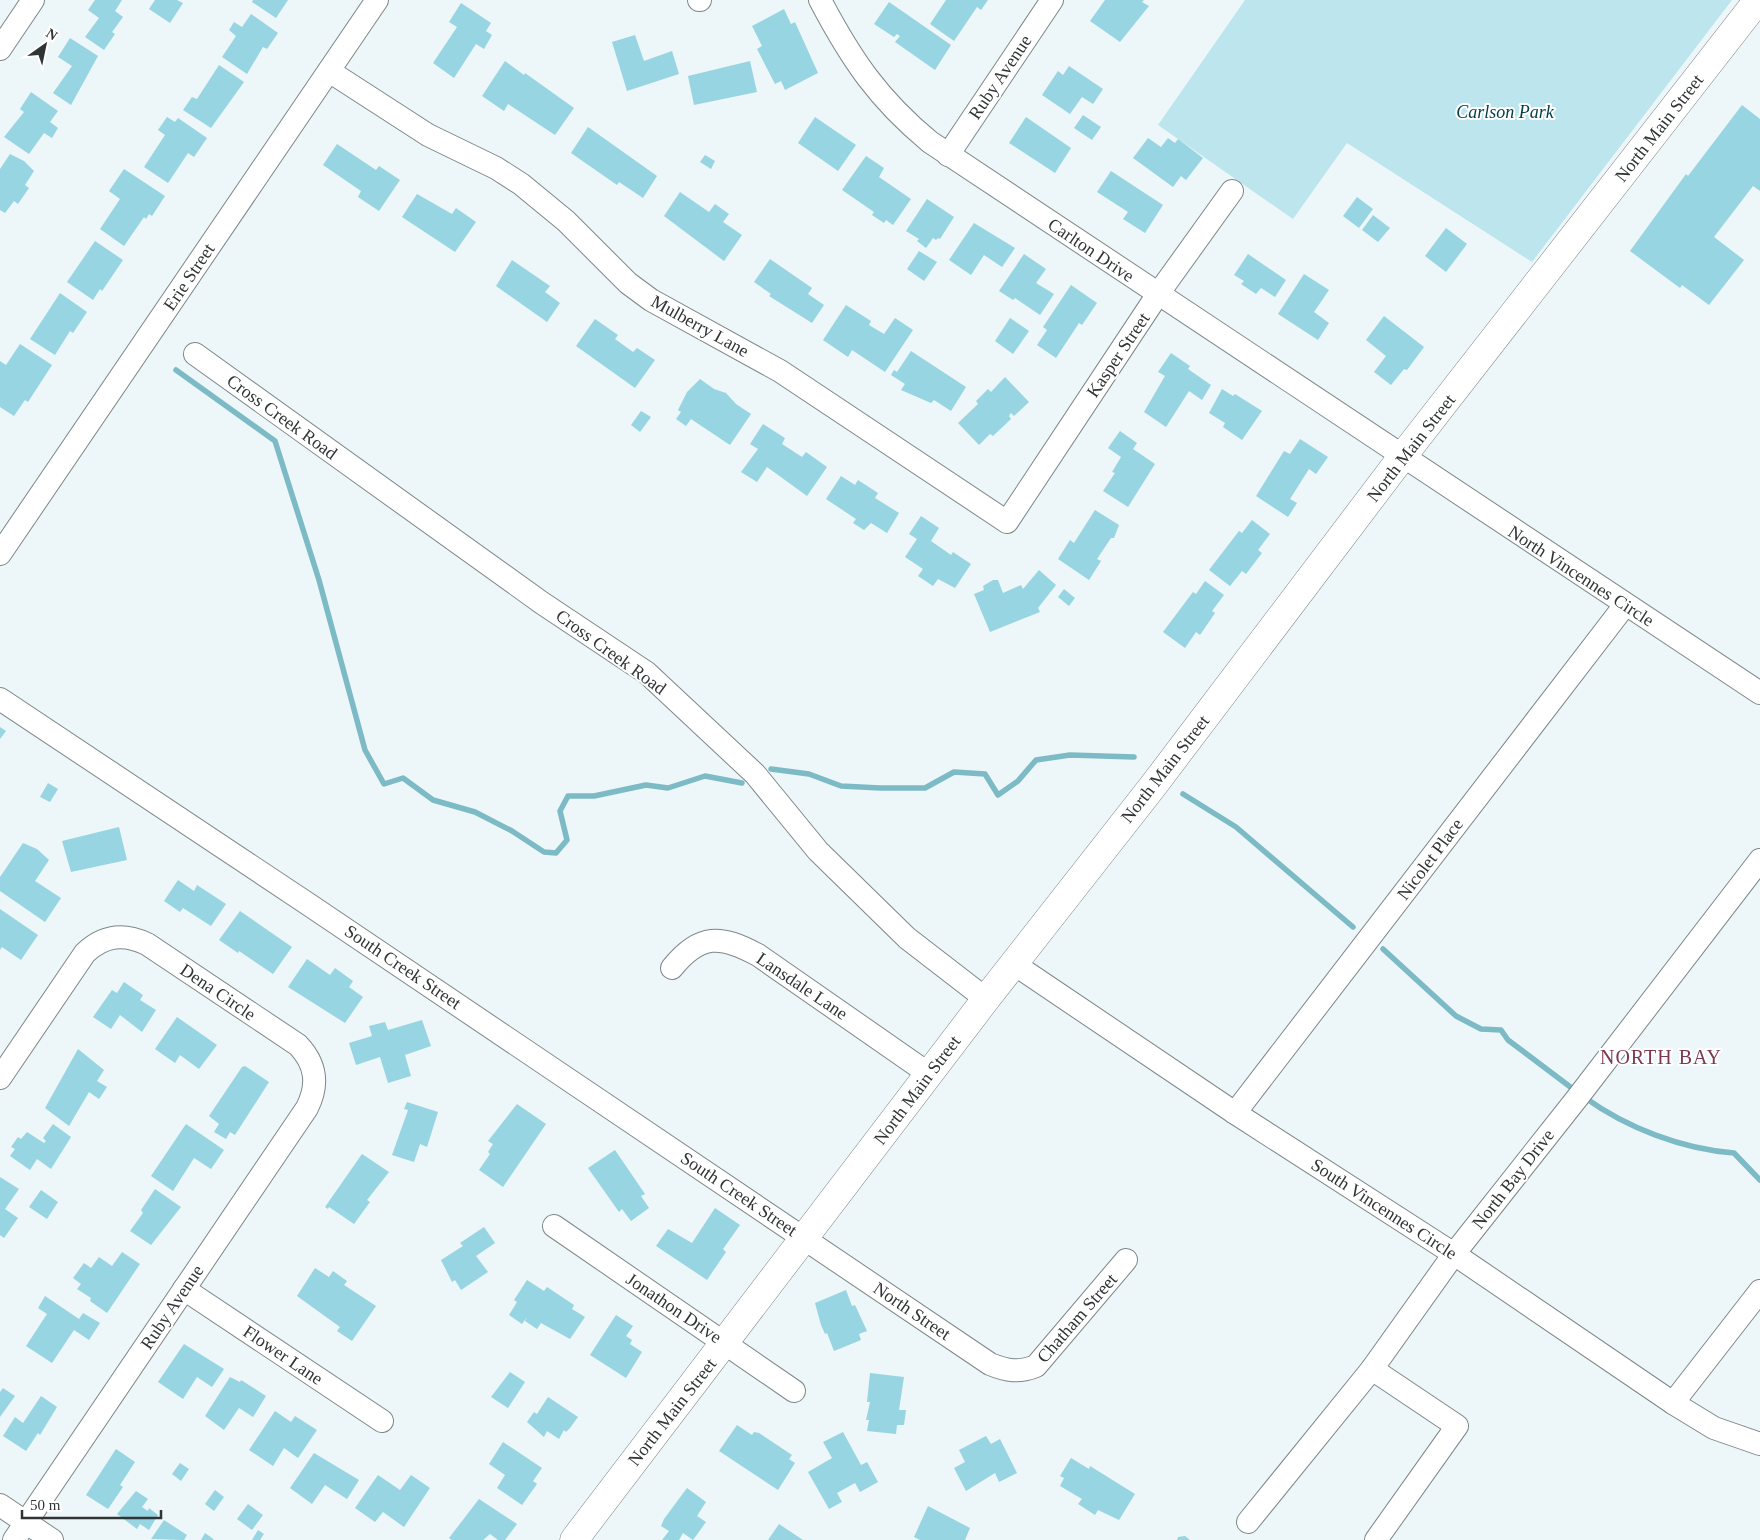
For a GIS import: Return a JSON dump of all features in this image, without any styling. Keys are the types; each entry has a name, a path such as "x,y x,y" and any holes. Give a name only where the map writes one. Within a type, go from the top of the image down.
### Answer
{"main road":[{"name":"North Main Street","path":"574,1540 986,999 1153,786 1402,457 1758,0"}],"street":[{"path":"0,49 33,0"},
{"name":"Erie Street","path":"0,554 377,0"},
{"name":"Carlton Drive","path":"820,0 852,58 868,81 908,124 948,155 1402,457"},
{"name":"Ruby Avenue","path":"948,155 1052,0"},
{"name":"Mulberry Lane","path":"329,71 428,135 496,168 521,184 566,221 628,283 651,300 780,371 1007,522"},
{"name":"Kasper Street","path":"1007,522 1158,294 1232,191"},
{"name":"Cross Creek Road","path":"195,354 542,603 647,673 755,774 818,851 907,938 986,999"},
{"name":"North Vincennes Circle","path":"1402,457 1760,694"},
{"name":"Nicolet Place","path":"1235,1113 1625,604"},
{"name":"South Creek Street","path":"0,699 805,1238"},
{"name":"North Bay Drive","path":"1248,1522 1372,1369 1454,1254 1760,860"},
{"name":"Dena Circle","path":"0,1078 85,953 94,945 110,938 121,936 136,939 147,944 298,1045 307,1054 314,1069"},
{"name":"Lansdale Lane","path":"672,968 686,951 703,941 720,940 741,946 758,955 929,1074"},
{"name":"South Vincennes Circle","path":"1014,964 1235,1113 1454,1254 1673,1403 1714,1428 1760,1444"},
{"name":"Ruby Avenue","path":"20,1531 308,1108 315,1085 314,1069"},
{"name":"Jonathon Drive","path":"554,1226 794,1391"},
{"name":"North Street","path":"805,1238 990,1364 1005,1370 1024,1371"},
{"name":"Chatham Street","path":"1024,1371 1036,1366 1126,1260"},
{"name":"Flower Lane","path":"184,1289 382,1421"},
{"path":"1673,1403 1760,1291"},
{"path":"1372,1369 1457,1426 1376,1540"},
{"path":"0,1505 20,1531 52,1540"}],"green space":[{"name":"Carlson Park","path":"1245,0 1732,0 1532,262 1347,143 1293,219 1158,125"}],"building":[{"path":"95,0 122,0 115,11 123,17 112,32 115,34 104,50 85,37 99,18 88,10"},
{"path":"155,0 177,0 183,3 170,23 149,9"},
{"path":"253,0 288,0 276,18 252,2"},
{"path":"946,0 988,0 981,10 977,7 954,41 930,24"},
{"path":"1105,0 1144,0 1142,2 1149,6 1120,42 1090,21"},
{"path":"889,2 951,45 935,70 895,42 900,36 897,34 894,37 874,24"},
{"path":"461,3 491,23 486,31 492,35 484,49 476,44 454,78 433,63 457,27 449,22"},
{"path":"784,9 791,24 795,22 818,73 785,90 781,81 775,84 757,49 762,46 752,26"},
{"path":"251,14 278,33 267,49 263,47 247,74 222,57 236,36 229,30 234,22 242,27"},
{"path":"635,35 644,61 672,51 679,74 627,91 612,42"},
{"path":"70,38 98,56 71,105 53,93 72,66 58,57"},
{"path":"505,61 574,108 555,135 508,104 504,111 482,96"},
{"path":"750,61 757,92 694,105 688,76"},
{"path":"219,65 244,82 211,128 183,110 192,97 197,99"},
{"path":"1069,66 1103,89 1093,104 1082,97 1070,114 1042,95 1058,71 1063,75"},
{"path":"31,92 58,111 50,122 58,128 52,138 44,133 29,154 4,137 24,112 20,109"},
{"path":"1742,105 1760,119 1760,191 1753,186 1714,237 1744,260 1709,305 1682,285 1680,288 1630,251 1686,174 1688,176"},
{"path":"1083,115 1101,127 1092,140 1074,128"},
{"path":"167,117 175,122 178,118 207,138 194,157 188,153 168,183 144,167 165,135 158,130"},
{"path":"815,117 856,145 838,171 798,143"},
{"path":"1026,117 1071,148 1055,173 1009,143"},
{"path":"588,127 657,176 643,198 619,182 617,185 571,153"},
{"path":"1148,138 1161,147 1168,138 1175,143 1178,139 1203,158 1186,180 1181,176 1173,187 1133,158"},
{"path":"337,144 376,170 379,166 400,180 379,211 358,197 361,191 323,165"},
{"path":"10,154 24,161 34,171 25,185 29,188 18,204 14,201 5,213 0,210 0,169"},
{"path":"705,155 715,161 711,169 700,162"},
{"path":"866,156 884,168 879,177 911,199 893,225 886,220 884,223 872,215 874,212 842,190"},
{"path":"124,169 165,196 152,216 149,214 146,219 144,217 124,246 100,229 120,199 109,191"},
{"path":"1111,171 1163,205 1145,233 1123,219 1128,212 1097,192"},
{"path":"680,192 709,212 715,204 729,214 723,222 742,235 724,261 664,216"},
{"path":"417,194 452,214 456,208 476,222 455,252 402,217"},
{"path":"1357,197 1373,209 1359,228 1343,216"},
{"path":"927,199 954,217 940,239 936,240 933,238 926,248 917,241 919,239 906,231"},
{"path":"1373,215 1390,228 1378,242 1362,230"},
{"path":"974,223 1015,248 1002,267 984,255 971,275 949,260"},
{"path":"1446,228 1467,244 1446,272 1425,256"},
{"path":"95,241 123,260 102,291 100,289 93,300 67,282"},
{"path":"919,251 937,262 924,281 907,269"},
{"path":"1024,254 1046,269 1036,283 1054,294 1040,315 1015,298 1013,300 999,291"},
{"path":"1248,254 1286,280 1275,297 1261,288 1256,294 1241,284 1244,281 1234,275"},
{"path":"770,259 812,288 808,294 824,305 812,323 769,296 771,294 754,282"},
{"path":"512,260 550,286 545,292 560,303 547,322 496,286"},
{"path":"1304,274 1329,290 1314,312 1329,323 1318,340 1278,314"},
{"path":"1071,285 1097,303 1082,325 1079,323 1056,358 1037,345 1047,330 1043,327"},
{"path":"60,293 87,312 73,333 70,331 55,355 30,339"},
{"path":"846,305 871,321 869,325 884,334 895,318 913,330 885,372 852,350 848,357 823,340"},
{"path":"1384,316 1424,347 1407,370 1404,369 1391,385 1374,372 1386,356 1366,340"},
{"path":"1010,318 1029,331 1013,354 995,341"},
{"path":"595,319 618,335 615,339 633,352 637,348 655,360 635,388 576,346"},
{"path":"20,344 52,365 28,402 25,400 14,416 0,407 0,361 6,365"},
{"path":"911,351 966,387 951,411 934,400 931,403 901,390 905,384 891,375 894,370 897,372"},
{"path":"1171,353 1190,366 1188,369 1211,385 1202,400 1189,391 1166,427 1144,412 1165,376 1158,372"},
{"path":"1005,377 1029,402 1014,416 1011,413 1009,416 1011,419 993,436 990,434 979,445 958,423 978,404 976,401 988,389 991,392"},
{"path":"700,379 714,389 726,393 736,404 751,414 730,445 691,419 686,426 676,419 681,412 678,410 687,392"},
{"path":"1222,389 1233,396 1235,394 1262,411 1242,440 1223,427 1225,423 1209,413"},
{"path":"641,411 651,417 640,432 631,425"},
{"path":"763,424 785,438 782,444 802,457 806,452 827,467 807,496 767,467 757,482 741,472 758,449 750,444"},
{"path":"1120,431 1137,443 1133,449 1155,464 1128,507 1103,491 1115,473 1112,472 1121,457 1108,448"},
{"path":"1300,439 1328,457 1316,474 1309,469 1290,499 1297,503 1288,517 1256,496 1284,451 1290,454"},
{"path":"841,476 855,485 858,480 878,493 875,498 899,513 887,533 871,523 864,530 853,523 856,519 826,499"},
{"path":"1095,510 1119,525 1114,538 1111,538 1097,559 1101,561 1089,580 1058,559 1070,540 1074,543"},
{"path":"921,516 939,528 931,541 951,555 953,552 971,564 955,588 938,579 933,586 918,576 923,569 905,557 917,539 909,534"},
{"path":"1252,520 1270,534 1258,550 1262,553 1246,574 1242,571 1230,586 1209,570 1239,531 1242,533"},
{"path":"1039,570 1056,585 1038,608 1040,612 990,632 974,594 984,590 983,586 993,580 998,580 1003,593 1021,585 1023,589"},
{"path":"1205,581 1224,595 1212,611 1215,613 1200,635 1196,632 1185,648 1163,632 1193,592 1196,594"},
{"path":"1064,589 1075,598 1069,606 1058,597"},
{"path":"0,727 6,731 0,739"},
{"path":"48,783 58,789 50,802 40,797"},
{"path":"119,827 127,860 71,872 62,841"},
{"path":"23,843 37,849 49,860 35,881 61,898 45,922 0,891 0,877"},
{"path":"178,880 194,891 197,885 226,904 211,926 183,908 180,912 164,901"},
{"path":"0,909 38,935 21,960 2,947 0,950"},
{"path":"240,911 292,947 273,974 219,940"},
{"path":"307,959 330,975 335,968 353,981 349,987 363,997 345,1023 288,987"},
{"path":"124,982 143,995 140,1000 156,1010 142,1032 120,1015 111,1029 93,1017 112,990 117,993"},
{"path":"177,1017 217,1045 199,1069 180,1055 175,1063 155,1049"},
{"path":"422,1020 431,1046 405,1055 411,1076 388,1083 380,1057 356,1065 349,1043 372,1036 369,1026 385,1022 388,1030"},
{"path":"78,1049 104,1070 97,1081 107,1087 99,1099 89,1092 69,1126 45,1108"},
{"path":"245,1066 269,1082 235,1135 230,1132 226,1139 214,1132 219,1124 209,1116 242,1067"},
{"path":"407,1102 438,1112 427,1147 420,1144 414,1162 392,1155 408,1110 404,1109"},
{"path":"517,1104 546,1124 503,1187 479,1170 490,1154 488,1152 493,1144 488,1141"},
{"path":"53,1124 71,1137 51,1169 37,1159 30,1170 10,1156 15,1149 11,1147 18,1137 21,1139 27,1132 44,1143 46,1141 43,1138"},
{"path":"186,1124 224,1150 211,1169 194,1158 173,1191 151,1176"},
{"path":"615,1150 645,1194 641,1196 649,1208 631,1221 622,1209 619,1212 588,1168"},
{"path":"362,1154 389,1172 367,1200 370,1202 354,1224 329,1207 328,1209 325,1207"},
{"path":"0,1177 19,1189 5,1209 18,1218 4,1238 0,1235"},
{"path":"155,1189 181,1207 151,1245 130,1231 143,1213 141,1210"},
{"path":"41,1190 58,1202 47,1219 29,1207"},
{"path":"715,1208 740,1225 723,1249 726,1252 707,1280 656,1246 668,1229 692,1243"},
{"path":"484,1227 495,1243 476,1256 488,1272 461,1290 455,1280 452,1282 441,1260 463,1246 460,1243"},
{"path":"122,1252 140,1264 107,1313 90,1301 91,1298 77,1289 81,1284 73,1278 84,1263 91,1268 99,1257 112,1266"},
{"path":"315,1268 329,1277 333,1271 347,1281 344,1285 376,1306 352,1341 337,1331 340,1327 297,1296"},
{"path":"527,1280 544,1291 547,1287 574,1305 572,1309 585,1317 570,1339 541,1323 537,1329 525,1321 527,1317 522,1324 509,1315 517,1302 514,1300"},
{"path":"846,1290 852,1306 855,1305 867,1331 859,1334 861,1340 834,1351 827,1333 825,1334 821,1325 815,1303"},
{"path":"45,1296 79,1319 83,1313 100,1323 89,1340 74,1330 52,1363 26,1346 47,1314 38,1308"},
{"path":"616,1315 633,1326 626,1336 632,1340 630,1344 642,1352 626,1378 590,1355"},
{"path":"184,1344 224,1369 212,1387 197,1377 183,1399 158,1382"},
{"path":"510,1372 525,1382 508,1408 491,1397"},
{"path":"870,1373 904,1377 899,1410 906,1410 904,1425 897,1425 896,1434 867,1431 869,1420 866,1420 870,1402 867,1402"},
{"path":"230,1377 240,1382 241,1380 266,1396 253,1417 239,1408 224,1430 205,1416"},
{"path":"3,1388 15,1396 0,1417 0,1392"},
{"path":"41,1396 57,1407 40,1435 38,1433 26,1451 3,1436 15,1417 23,1423"},
{"path":"548,1397 578,1417 566,1432 564,1430 559,1439 547,1431 544,1437 527,1422 534,1412 537,1414"},
{"path":"275,1411 291,1422 295,1416 317,1430 298,1458 284,1448 273,1466 249,1450"},
{"path":"737,1425 752,1435 754,1432 759,1433 792,1455 789,1459 795,1463 778,1490 719,1451"},
{"path":"843,1432 861,1465 867,1462 878,1482 860,1492 855,1483 837,1493 842,1502 829,1509 808,1472 832,1458 823,1442"},
{"path":"986,1436 991,1444 1000,1439 1017,1473 999,1482 995,1473 966,1491 954,1468 965,1462 959,1450"},
{"path":"503,1442 542,1468 533,1481 537,1484 522,1505 497,1488 505,1475 489,1464"},
{"path":"116,1449 135,1462 120,1485 123,1487 108,1509 86,1495"},
{"path":"314,1453 359,1480 347,1499 325,1485 312,1504 290,1488"},
{"path":"1071,1458 1089,1469 1090,1466 1135,1494 1119,1520 1098,1510 1095,1515 1078,1504 1082,1499 1060,1486 1064,1478 1060,1476"},
{"path":"180,1463 189,1469 181,1481 172,1474"},
{"path":"378,1475 400,1490 411,1475 430,1488 404,1527 383,1512 375,1522 355,1508"},
{"path":"687,1488 706,1502 697,1516 706,1522 693,1540 683,1533 679,1540 662,1540 669,1531 661,1526 664,1519"},
{"path":"215,1490 224,1497 214,1511 205,1504"},
{"path":"136,1491 148,1499 142,1507 148,1511 149,1508 158,1515 149,1530 140,1524 137,1529 117,1514"},
{"path":"479,1499 517,1524 505,1540 498,1540 490,1534 483,1540 452,1540 449,1538"},
{"path":"248,1504 263,1515 252,1530 237,1519"},
{"path":"928,1506 970,1528 965,1540 920,1540 914,1537"},
{"path":"164,1520 187,1535 184,1540 151,1539"},
{"path":"779,1524 803,1540 768,1540"},
{"path":"258,1530 264,1534 260,1540 252,1540"},
{"path":"205,1533 212,1538 214,1540 201,1540"},
{"path":"1185,1536 1190,1540 1177,1540 1178,1537"}],"waterway":[{"path":"176,370 275,441 319,580 365,750 384,784 403,778 433,800 475,812 512,831 544,852 556,853 567,840 560,811 568,796 594,796 646,785 668,788 705,776 742,783"},
{"path":"771,769 809,774 841,786 880,788 925,788 954,772 985,774 998,795 1018,781 1036,760 1070,755 1134,757"},
{"path":"1183,794 1236,827 1353,927"},
{"path":"1383,949 1456,1016 1481,1029 1501,1030 1508,1040 1577,1092"},
{"path":"1584,1097 1618,1118 1656,1135 1695,1147 1734,1153 1760,1180"}],"district":[{"name":"NORTH BAY","path":"1661,1057"}]}
